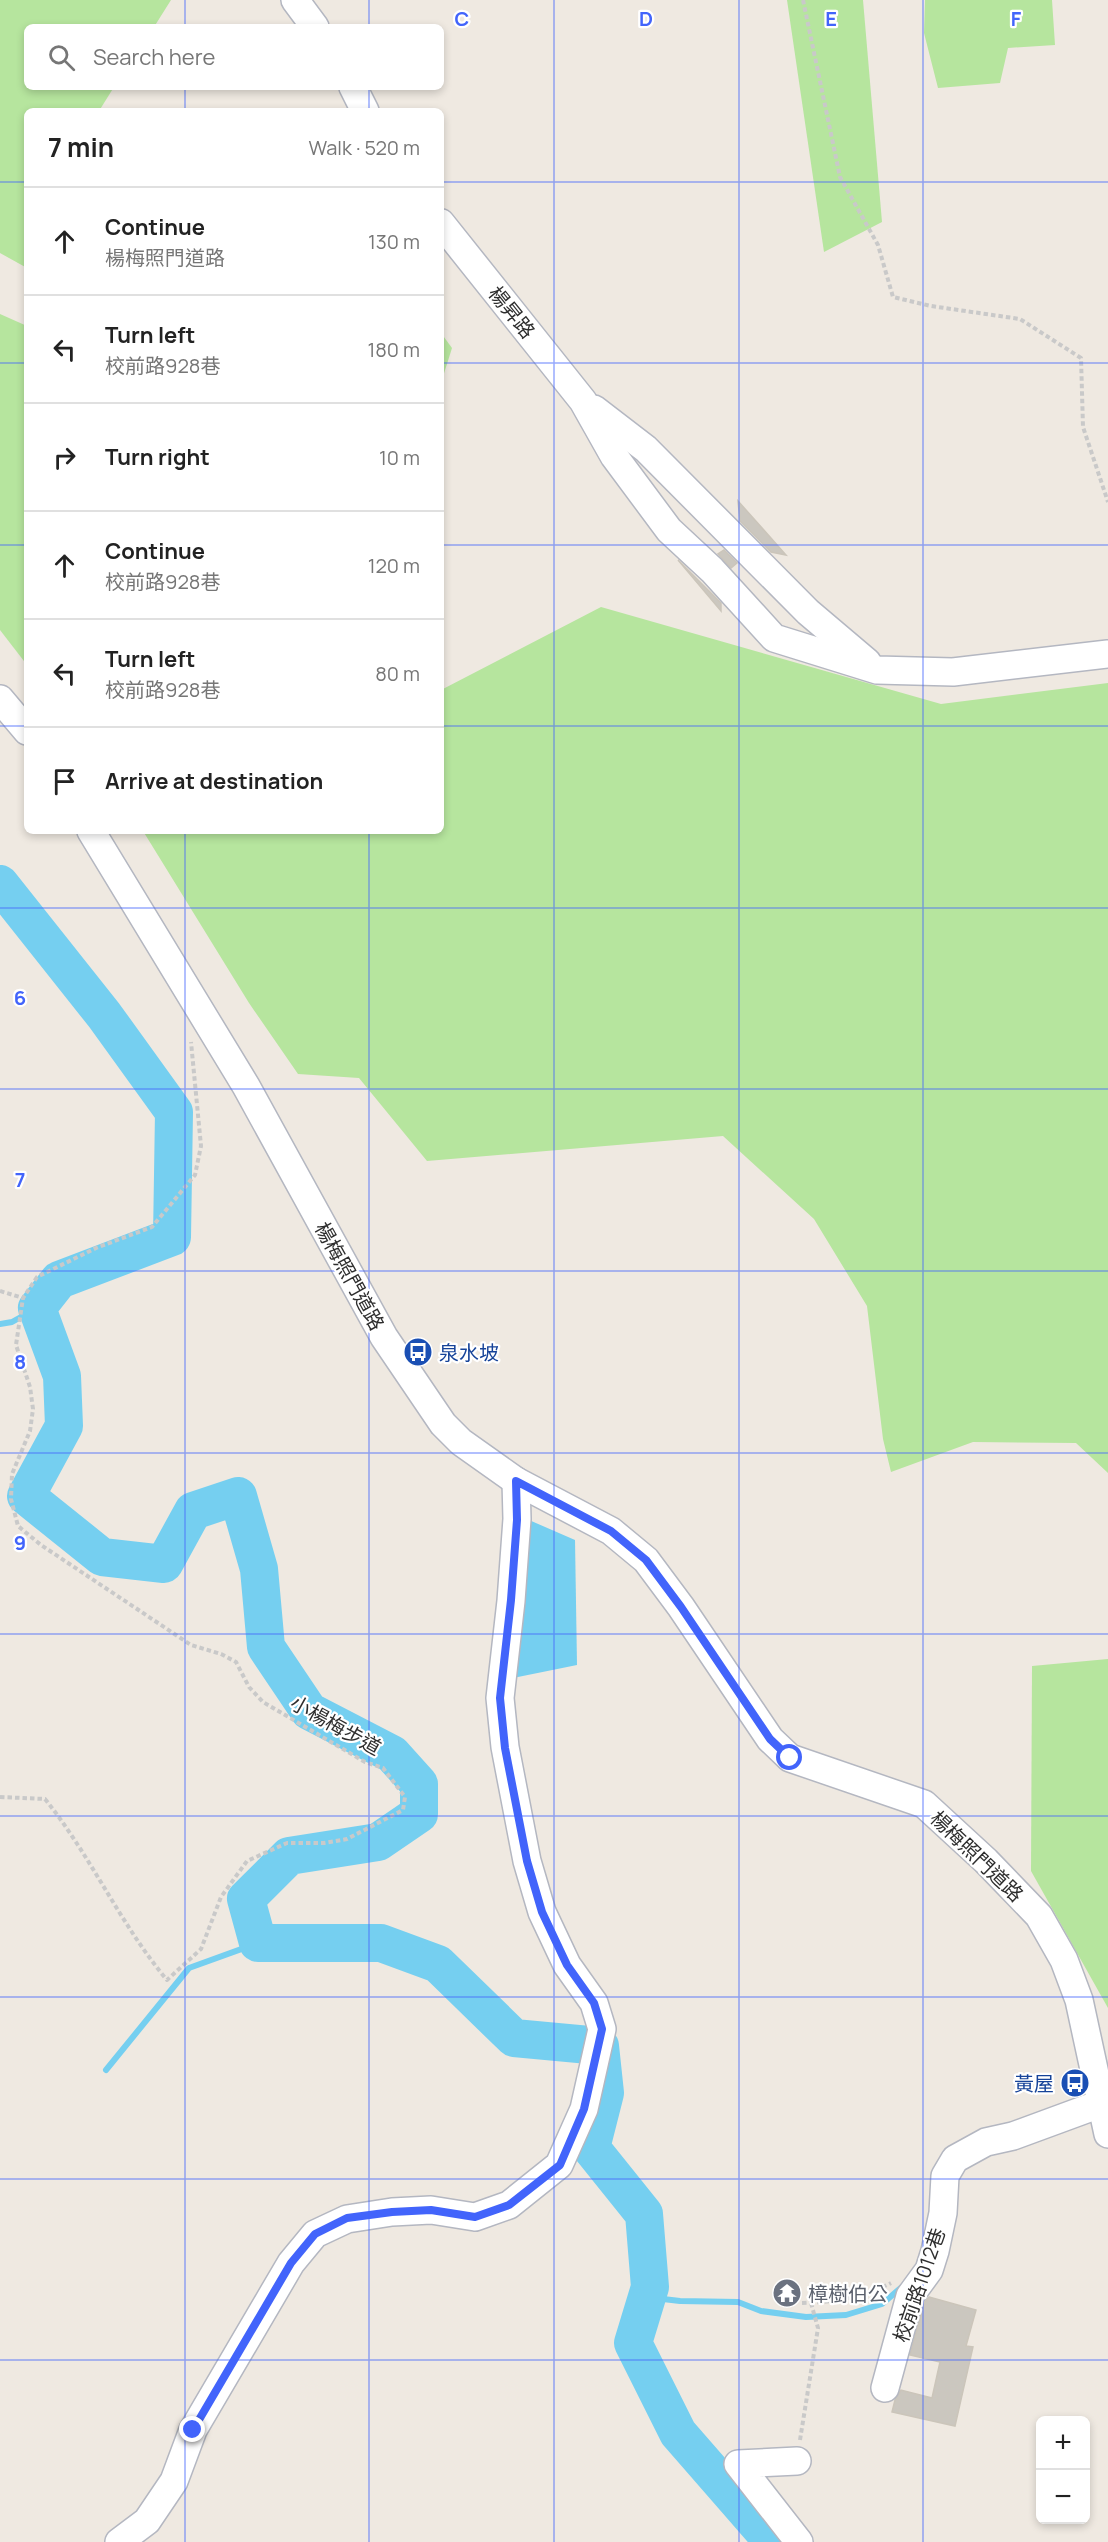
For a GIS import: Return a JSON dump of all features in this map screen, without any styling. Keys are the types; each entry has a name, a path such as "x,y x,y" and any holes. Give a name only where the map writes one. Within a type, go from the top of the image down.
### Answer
{"street":[{"path":"295,0 313,24"},
{"path":"354,90 363,108"},
{"name":"楊昇路","path":"444,227 583,401"},
{"path":"583,401 646,449 808,612 877,670"},
{"path":"583,401 614,456 669,530 712,570 774,638 877,670 953,672 1108,654"},
{"path":"0,699 24,727"},
{"name":"楊梅照門道路","path":"93,834 246,1086 384,1337 443,1424 461,1442 516,1481 611,1531 646,1560 681,1607 770,1739 790,1758 924,1804 986,1861 1039,1916 1064,1960 1079,2000 1108,2134"},
{"path":"119,2542 147,2521 174,2481 193,2430 291,2263 315,2234 347,2218 431,2210 475,2217 509,2205 560,2165 584,2109 602,2029 594,2003 567,1965 542,1912 527,1861 505,1748 500,1698 512,1589 517,1520 516,1481"},
{"name":"校前路1012巷","path":"885,2388 910,2296 913,2274 935,2251 943,2213 945,2176 955,2159 986,2142 1013,2136 1100,2104"},
{"path":"797,2461 738,2464 799,2542"}],"path":[{"path":"803,0 840,177 878,245 893,297 931,306 1020,319 1082,358 1083,427 1108,502"},
{"path":"0,1291 23,1298 37,1277 96,1248 152,1227 195,1176 201,1146 191,1041"},
{"name":"小楊梅步道","path":"0,1797 45,1799 68,1827 114,1907 167,1980 201,1949 221,1897 247,1861 287,1843 324,1843 347,1839 403,1809 405,1797 382,1768 365,1762 263,1702 249,1687 236,1662 221,1654 191,1645 41,1545 18,1526 11,1499 12,1474 30,1431 33,1409 30,1387 16,1345 23,1298"},
{"path":"797,2461 818,2328 811,2303"}],"green space":[{"path":"0,0 171,0 156,24 24,24 24,90 112,90 101,108 24,108 24,266 0,253"},
{"path":"787,0 863,0 882,222 824,252"},
{"path":"925,0 1052,0 1055,45 1008,48 1000,83 938,88 924,33"},
{"path":"0,314 24,325 24,661 0,630"},
{"path":"444,337 452,348 444,373"},
{"path":"601,607 941,704 1108,683 1108,1473 1076,1443 973,1442 891,1472 883,1439 867,1306 814,1219 723,1136 427,1161 359,1078 298,1074 249,1003 145,834 444,834 444,688"},
{"path":"1108,1659 1108,2008 1031,1871 1032,1666"}],"water":[{"path":"529,1520 575,1540 577,1665 513,1678"}],"building":[{"path":"738,501 786,555 771,552 740,521"},
{"path":"724,550 737,563 731,568 718,554"},
{"path":"678,560 721,603 721,611"},
{"name":"樟樹伯公","path":"795,2283 795,2303 779,2303 778,2284"},
{"path":"929,2297 976,2310 966,2346 973,2347 955,2426 892,2412 901,2390 932,2398 940,2362 910,2355 924,2303"}],"waterway":[{"path":"0,884 104,1015 174,1112 172,1237 59,1280 37,1308 62,1376 64,1426 26,1496 102,1557 164,1564 193,1511 238,1496 259,1569 266,1647 309,1711 392,1754 419,1784 419,1814 378,1842 289,1856 246,1899 258,1943 381,1943 438,1964 514,2038 600,2046 605,2093 591,2148 644,2214 650,2287 633,2343 678,2433 773,2542"},
{"path":"0,1324 12,1322 37,1308"},
{"path":"106,2070 189,1968 258,1943"},
{"path":"646,2297 680,2301 738,2302 761,2311 806,2317 846,2315 882,2304 903,2286"}],"place":[{"name":"泉水坡","path":"418,1352"},
{"name":"黃屋","path":"1075,2083"},
{"name":"樟樹伯公","path":"787,2293"}],"route":[{"path":"193,2430 291,2263 315,2234 347,2218 431,2210 475,2217 509,2205 560,2165 584,2109 602,2029 594,2003 567,1965 542,1912 527,1861 520,1815 505,1748 500,1698 501,1672 511,1600 517,1520 516,1481 611,1531 646,1560 681,1607 770,1739 790,1758"}]}
